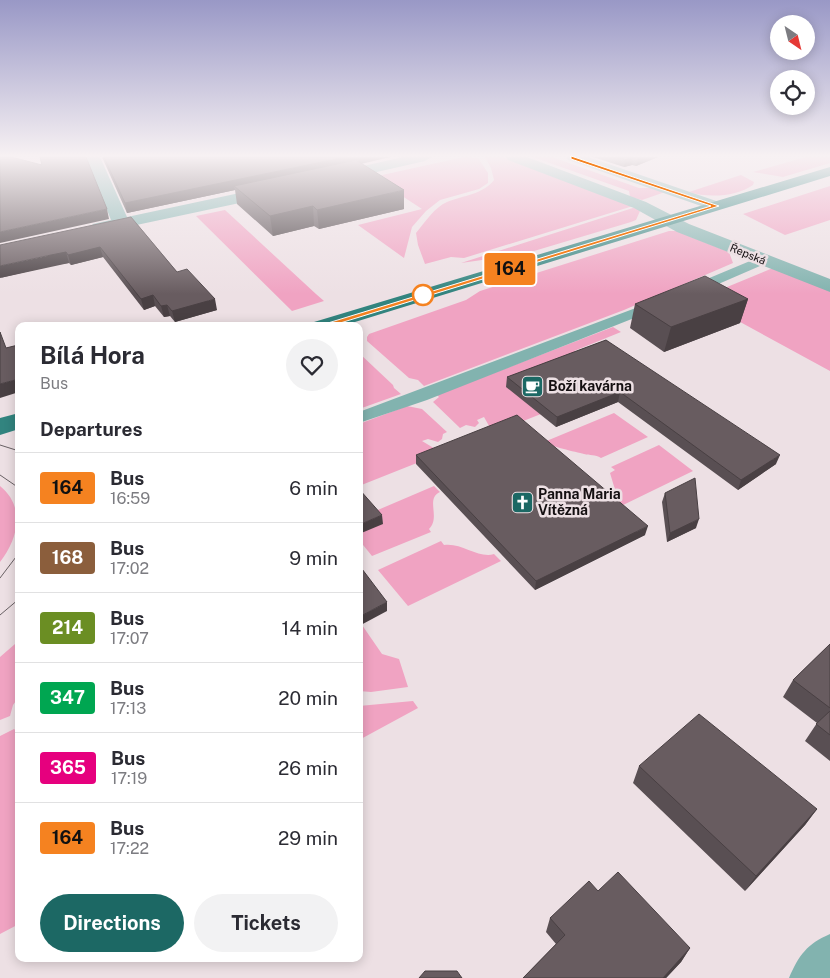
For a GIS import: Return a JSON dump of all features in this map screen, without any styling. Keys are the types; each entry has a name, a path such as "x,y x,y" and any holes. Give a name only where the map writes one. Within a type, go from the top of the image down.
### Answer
{"main road":[{"path":"334,322 727,203"},
{"path":"0,421 15,419"},
{"path":"0,427 15,420"}],"street":[{"path":"112,203 121,223"},
{"path":"84,231 217,203"},
{"name":"Řepská","path":"636,203 668,220 762,260 830,286"},
{"path":"706,203 716,206"},
{"path":"814,978 830,957"}],"lane":[{"path":"363,417 502,365 687,292 762,260"}],"shaded area":[{"path":"412,203 437,203 426,211 412,227 404,258 358,225 422,209"},
{"path":"624,203 633,206 464,258 451,257 425,264 416,233 430,215 443,204"},
{"path":"778,203 830,203 830,220 785,235 743,214"},
{"path":"636,207 640,211 636,220 631,222 524,254 461,263"},
{"path":"225,210 324,301 292,311 196,216"},
{"path":"669,231 676,231 729,252 733,263 624,310 424,386 418,380 409,378 367,341 369,334 466,300 480,291"},
{"path":"773,268 830,291 830,371 698,299"},
{"path":"613,327 621,332 574,351 604,373 612,386 493,433 484,417 477,420 479,423 475,427 466,425 460,428 433,402 439,397 437,395"},
{"path":"363,357 393,385 401,394 363,408"},
{"path":"407,406 422,409 447,432 443,434 442,439 438,442 428,439 422,441 442,453 363,484 363,422"},
{"path":"614,413 648,437 601,458 563,449 544,442"},
{"path":"659,445 693,471 619,507 614,502 616,493 610,473 615,470 611,467"},
{"path":"0,486 14,504 15,533 0,562"},
{"path":"434,486 440,492 434,499 434,519 429,529 431,532 372,556 363,545 363,516"},
{"path":"441,541 444,545 457,546 482,554 494,554 501,561 408,606 378,570"},
{"path":"363,626 382,654 399,659 408,687 363,691"},
{"path":"15,644 15,702 10,716 0,720 0,657"},
{"path":"413,701 418,708 363,738 363,706"},
{"path":"15,730 15,926 0,934 0,736"}],"building":[{"path":"0,203 104,203 107,209 0,232"},
{"path":"254,203 349,203 317,210 313,206 270,216"},
{"path":"131,217 177,272 187,269 215,299 172,311 167,305 161,306 153,295 141,299 100,247 68,255 66,252 0,266 0,245"},
{"path":"705,276 748,299 671,327 635,304"},
{"path":"0,332 6,348 15,346 15,380 0,384"},
{"path":"606,340 780,455 741,480 620,392 557,417 507,377"},
{"path":"517,415 648,526 536,581 416,455"},
{"path":"695,478 699,519 670,533 665,493"},
{"path":"363,494 382,515 363,523"},
{"path":"363,570 387,602 363,615"},
{"path":"830,644 830,708 793,680"},
{"path":"830,711 830,735 816,724"},
{"path":"699,714 817,809 756,876 639,766"},
{"path":"618,872 690,948 663,978 523,978 565,935 550,918 589,881 598,891"},
{"path":"425,971 457,971 462,978 419,978"}],"tram line":[{"path":"0,445 15,450"},
{"path":"0,475 15,485"},
{"path":"0,578 15,558"},
{"path":"0,615 15,602"}],"bus line":[{"name":"164","path":"334,322 716,206 706,203"}],"place":[{"name":"Boží kavárna","path":"532,386"},
{"name":"Panna Maria Vítězná","path":"522,502"}]}
